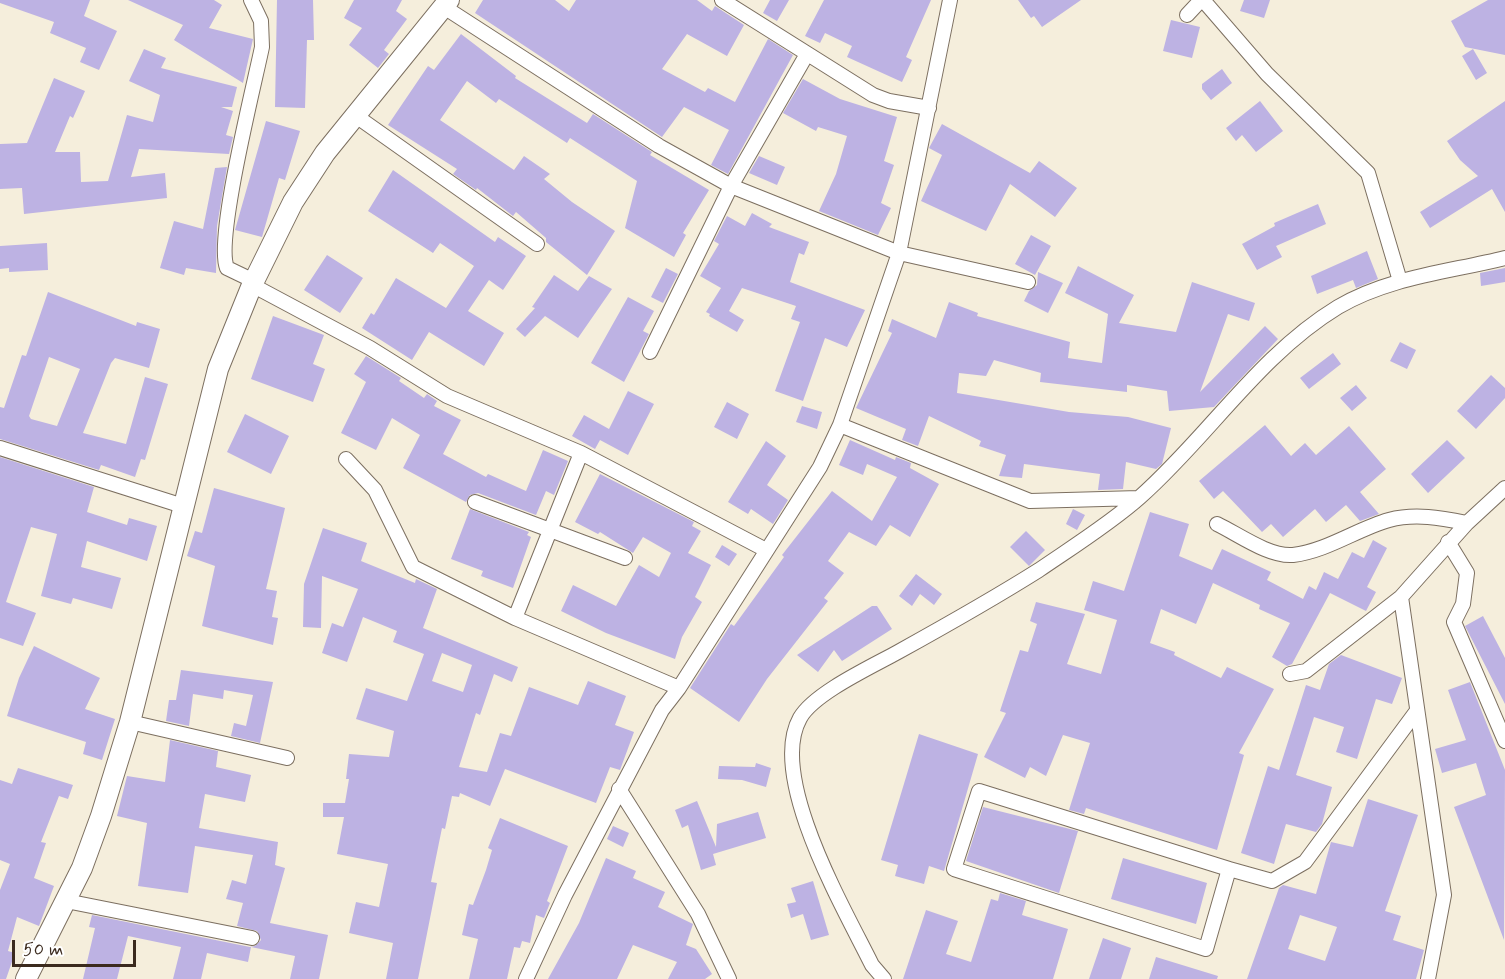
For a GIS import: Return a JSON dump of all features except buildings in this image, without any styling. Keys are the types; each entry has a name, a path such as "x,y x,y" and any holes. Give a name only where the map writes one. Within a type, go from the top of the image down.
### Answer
{"street":[{"path":"251,0 261,21 262,47 229,207 224,260 227,268 370,348 447,396 581,453 766,550"},
{"path":"722,0 880,99 929,108"},
{"path":"526,979 565,895 662,710 679,688 820,467 840,425 899,253 950,0"},
{"path":"1187,15 1202,0 1267,74 1368,173 1400,281"},
{"path":"26,979 66,901 101,816 130,722 218,369 253,283 293,202 325,153 446,3 658,146 731,186 899,253 1028,282"},
{"path":"650,352 731,186 807,54"},
{"path":"356,116 537,244"},
{"path":"884,979 872,965 807,826 795,784 792,761 794,740 801,717 830,690 1029,576 1139,498 1292,339 1340,306 1400,281 1505,258"},
{"path":"840,425 1030,501 1139,498"},
{"path":"0,448 183,506"},
{"path":"515,618 581,453"},
{"path":"346,459 375,490 413,567 515,618 679,688"},
{"path":"1290,674 1306,671 1401,597 1448,542 1505,488"},
{"path":"475,502 625,558"},
{"path":"1217,524 1274,552 1293,555 1336,542 1389,520 1428,516 1467,523"},
{"path":"1448,542 1467,573 1463,604 1454,622 1505,741"},
{"path":"1401,597 1444,896 1428,979"},
{"path":"1229,869 1206,949 954,869 979,791 1272,881 1305,862 1416,712"},
{"path":"130,722 287,758"},
{"path":"619,789 698,914 729,979"},
{"path":"66,901 252,938"}]}
